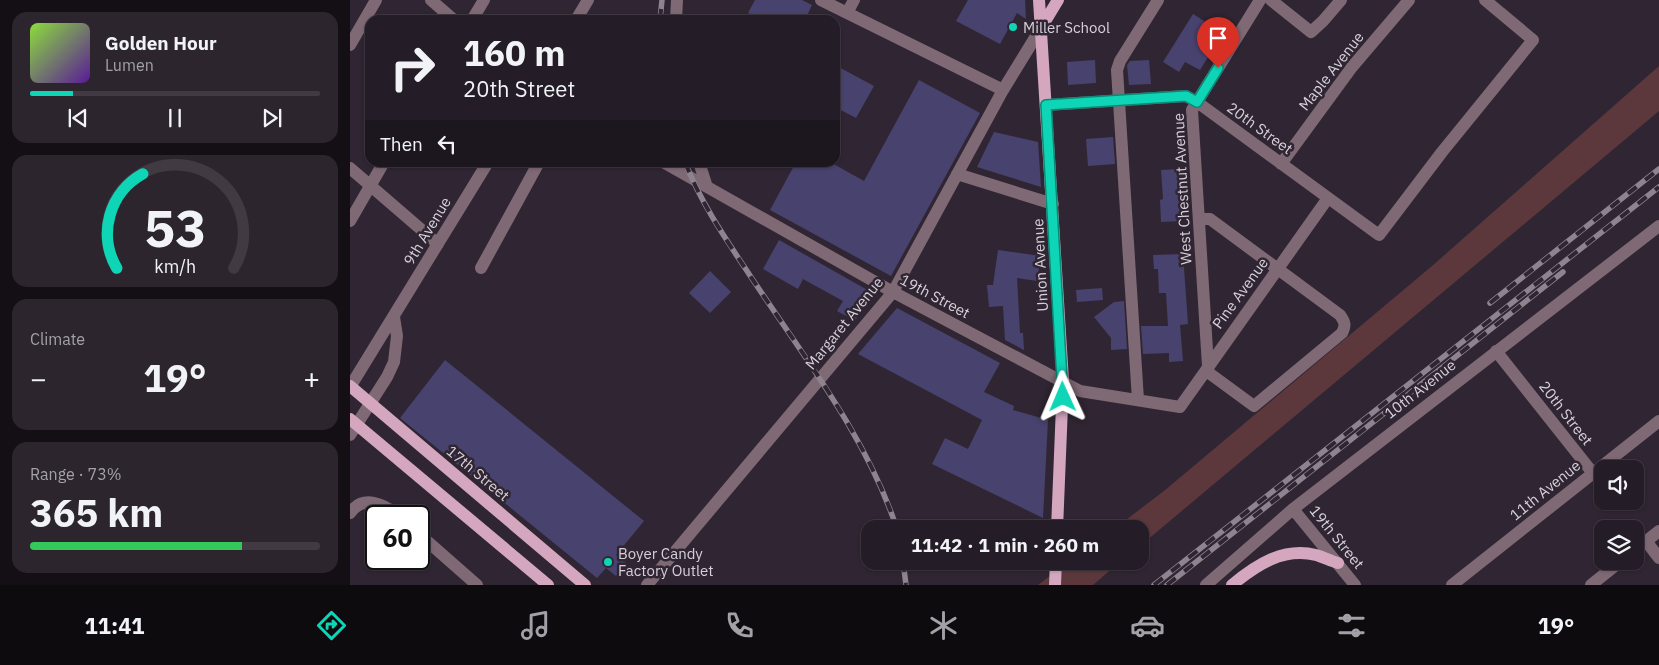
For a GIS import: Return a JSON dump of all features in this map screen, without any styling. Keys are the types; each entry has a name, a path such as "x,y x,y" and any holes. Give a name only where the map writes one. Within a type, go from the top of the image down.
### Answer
{"main road":[{"name":"Union Avenue","path":"1039,0 1063,382 1057,520"},
{"path":"1041,28 1058,0"},
{"name":"17th Street","path":"350,387 585,585"},
{"path":"352,426 548,585"},
{"path":"1232,585 1257,566 1287,554 1316,555 1338,564"},
{"path":"1055,585 1056,570"}],"street":[{"path":"367,15 376,0"},
{"path":"431,0 448,15"},
{"path":"475,15 484,0"},
{"path":"579,15 588,0"},
{"path":"676,15 677,0"},
{"path":"821,0 1003,90"},
{"path":"847,13 854,0"},
{"path":"1138,400 1117,70 1120,61 1158,0"},
{"name":"West Chestnut Avenue","path":"1208,366 1192,110 1260,0"},
{"path":"1271,0 1311,32 1323,22 1341,0"},
{"name":"Maple Avenue","path":"1281,164 1352,67 1409,0"},
{"name":"20th Street","path":"1046,105 1186,96 1197,102 1379,235 1442,152 1533,40 1485,0"},
{"path":"350,45 365,19"},
{"name":"Margaret Avenue","path":"647,585 893,292 1003,90 1041,28"},
{"path":"350,221 381,167"},
{"name":"9th Avenue","path":"350,387 485,167"},
{"path":"481,268 536,167"},
{"name":"19th Street","path":"671,167 893,292 1080,391 1180,406"},
{"path":"701,167 707,188"},
{"path":"350,168 438,244"},
{"path":"957,174 1053,204"},
{"name":"Pine Avenue","path":"1180,406 1328,198"},
{"path":"1199,220 1210,219 1340,315 1345,321 1346,327 1342,333 1254,406 1209,373 1208,366"},
{"name":"10th Avenue","path":"1206,585 1293,509 1496,350 1659,226"},
{"path":"352,426 370,403 387,377 394,362 397,336 394,317"},
{"name":"20th Street","path":"1496,350 1592,472"},
{"name":"11th Avenue","path":"1452,585 1592,472 1659,421"},
{"path":"350,513 354,507 368,502 375,502 380,505"},
{"name":"19th Street","path":"1293,509 1355,585"},
{"path":"1659,531 1646,541 1659,558"},
{"path":"430,544 477,585"},
{"path":"1591,585 1610,570"}],"shaded area":[{"path":"1659,66 1659,111 1149,538 1149,520 1126,520 1164,491 1432,266"},
{"path":"1058,570 1110,570 1093,585 1038,585"}],"building":[{"path":"755,0 802,0 812,5 807,15 752,15 748,13"},
{"path":"968,0 1025,0 1026,19 1017,13 1000,44 956,21"},
{"path":"1193,14 1223,33 1200,70 1185,62 1179,72 1163,62"},
{"path":"1095,60 1096,83 1068,85 1067,62"},
{"path":"1149,60 1151,84 1129,85 1127,65 1130,61"},
{"path":"840,68 874,86 856,118 840,110"},
{"path":"919,80 980,113 891,276 770,210 793,167 839,167 864,181"},
{"path":"994,132 1038,142 1041,187 977,167"},
{"path":"1113,137 1115,164 1088,166 1086,139"},
{"path":"1179,169 1180,174 1182,174 1183,191 1182,221 1161,222 1160,200 1163,199 1161,170"},
{"path":"779,240 871,292 855,321 837,311 843,301 803,279 798,289 763,269"},
{"path":"998,250 1041,256 1037,281 1017,278 1020,333 1023,333 1024,350 1005,340 1003,306 989,307 987,285 993,285"},
{"path":"1183,254 1188,324 1180,325 1183,361 1169,362 1169,353 1143,354 1141,326 1168,326 1166,293 1159,293 1158,269 1154,269 1153,255"},
{"path":"710,271 731,292 710,313 689,293"},
{"path":"1102,288 1103,300 1077,302 1076,290"},
{"path":"1124,301 1127,349 1111,350 1111,338 1094,317 1114,302"},
{"path":"897,308 1000,363 984,392 1014,406 1013,410 1048,420 1043,518 932,464 945,438 968,449 982,420 858,354"},
{"path":"445,360 644,521 616,555 626,563 616,576 606,568 597,578 400,418"}],"railway":[{"path":"660,15 662,0"},
{"path":"687,167 698,192 722,234 832,397 851,429 884,494 894,520"},
{"path":"1490,303 1659,169"},
{"path":"1154,585 1659,187"},
{"path":"1167,585 1563,272"},
{"path":"904,570 906,585"}],"place":[{"name":"Miller School","path":"1013,27"},
{"name":"Boyer Candy Factory Outlet","path":"608,562"}],"route":[{"path":"1063,397 1046,105 1186,96 1197,102 1218,68"}]}
